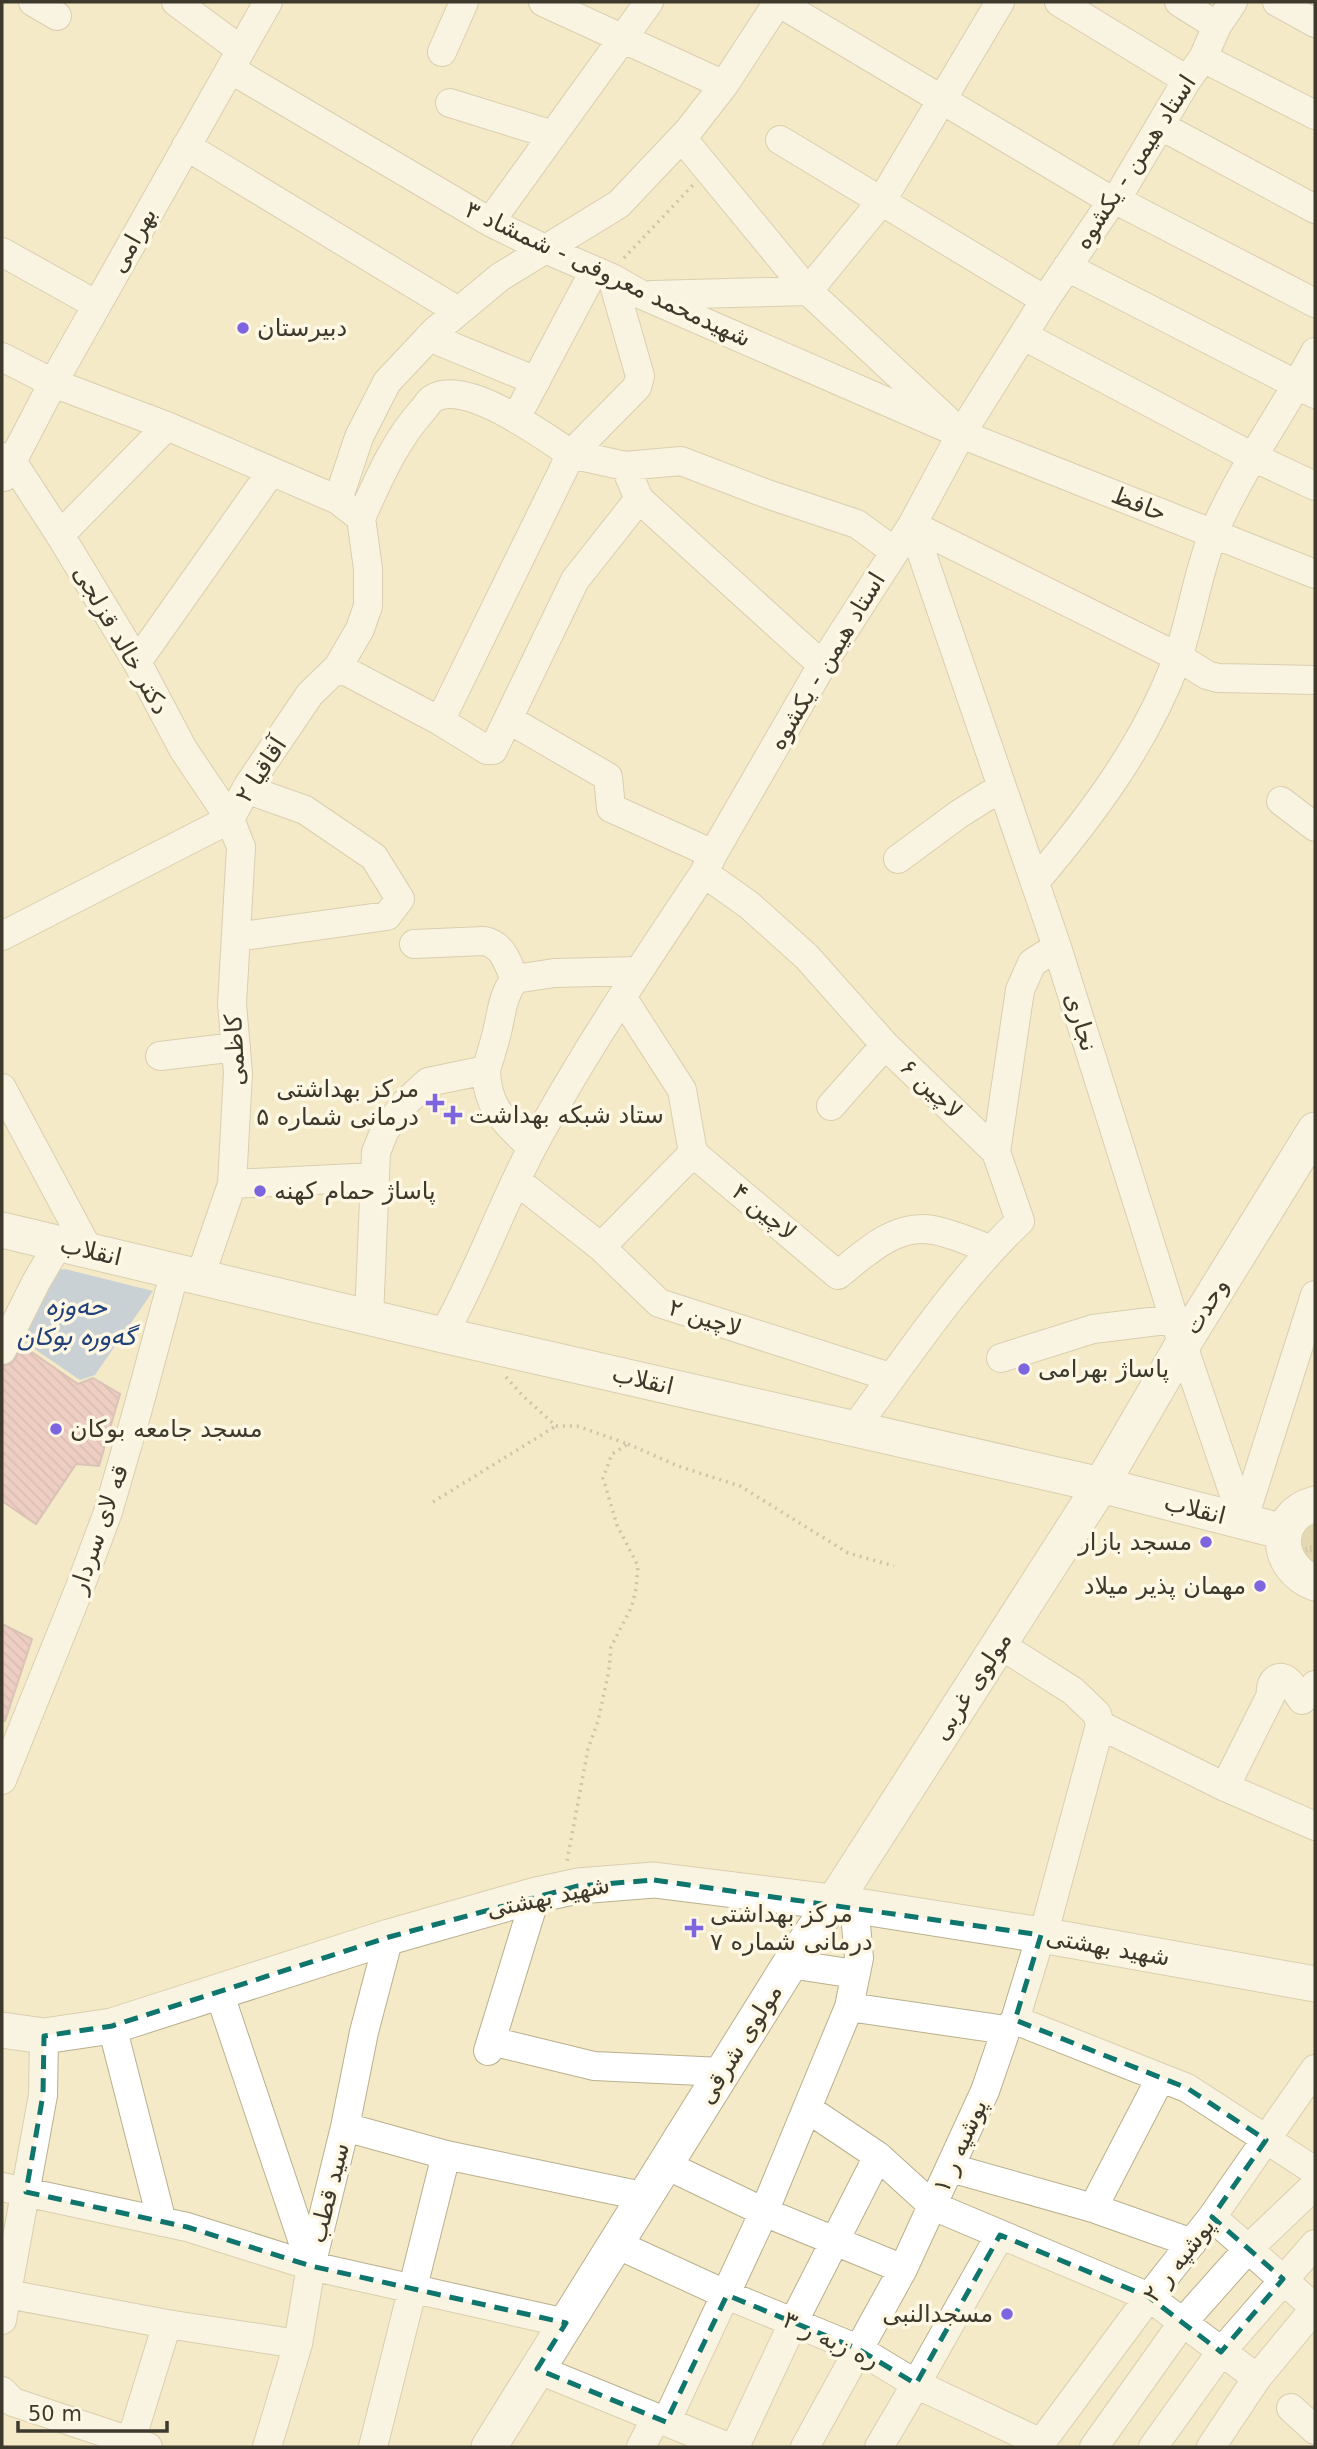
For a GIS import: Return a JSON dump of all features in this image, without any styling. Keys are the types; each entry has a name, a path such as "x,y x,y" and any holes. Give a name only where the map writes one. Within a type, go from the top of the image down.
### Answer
{"main road":[{"name":"وحدت","path":"1101,1485 1178,1332 1315,1130"},
{"name":"انقلاب","path":"2,1230 443,1335 1101,1485 1284,1532"},
{"name":"مولوی غربی","path":"837,1895 1101,1485"},
{"path":"1315,1504 1297,1512 1284,1532 1283,1545 1292,1570 1315,1583"},
{"name":"شهید بهشتی","path":"2,2010 23,2015 83,2014 141,2001 358,1932 565,1874 632,1868 691,1869 837,1895 1315,1969"},
{"name":"شهید بهشتی","path":"2,2030 44,2036 111,2026 389,1937 536,1895 578,1886 654,1880 837,1895"},
{"name":"مولوی شرقی","path":"489,2447 790,1964 837,1895"},
{"name":"شهید بهشتی","path":"1044,1928 1315,1984"}],"street":[{"path":"33,2 57,16"},
{"name":"شهیدمحمد معروفی - شمشاد ۳","path":"176,2 235,60 490,222 642,295 961,434"},
{"name":"بهرامی","path":"5,466 268,2"},
{"path":"442,52 464,2"},
{"path":"543,2 582,10 623,39 724,85"},
{"path":"490,222 649,2"},
{"path":"338,500 359,437 387,382 429,337 500,277 619,204 682,138 724,85 778,2 1114,201 1315,303"},
{"path":"642,295 808,291 881,202 1000,2"},
{"path":"1059,2 1195,69 1315,115"},
{"path":"1179,2 1217,26"},
{"name":"استاد هیمن - یکشوه","path":"443,1335 532,1148 622,997 708,864 822,665 912,525 961,434 1045,300 1114,201 1233,2"},
{"path":"1277,2 1315,23"},
{"path":"450,103 553,135"},
{"path":"1161,126 1315,209"},
{"path":"682,138 808,291 961,434"},
{"path":"780,140 1045,300"},
{"path":"187,146 458,311"},
{"path":"2,252 97,305"},
{"path":"1067,267 1306,389"},
{"path":"516,418 536,380 604,275"},
{"path":"440,721 571,454 637,387 640,376 604,275"},
{"path":"1024,336 1252,457 1315,486"},
{"path":"429,337 536,380"},
{"path":"1035,882 1082,827 1121,769 1166,689 1214,533 1252,457 1306,389 1315,352"},
{"path":"2,356 53,383 167,426 338,500 361,518 385,466 408,427 433,398 461,394 516,418 571,454 625,466 681,461 857,524 894,551"},
{"path":"60,535 167,426"},
{"name":"حافظ","path":"961,434 1315,574"},
{"name":"دکتر خالد قزلجی","path":"5,466 60,535 137,662 183,750 230,819"},
{"path":"625,466 639,499 822,665"},
{"path":"137,662 271,472"},
{"path":"338,667 440,721 487,750 493,750 575,580 639,499"},
{"name":"آقاقیا ۲","path":"2,936 230,819 246,789 310,694 338,667 360,629 368,606 368,569 361,518"},
{"path":"912,525 1178,657 1207,675 1217,678 1315,680"},
{"name":"نجاری","path":"912,525 1057,947 1178,1332 1243,1521"},
{"name":"لاچین ۶","path":"508,719 608,777 611,808 708,864 807,957 885,1045 996,1152"},
{"path":"898,859 959,814 1002,787"},
{"path":"236,937 387,916 400,899 374,857 305,810 246,789"},
{"path":"1281,802 1315,827"},
{"name":"کاظمی","path":"187,1274 232,1184 238,1073 232,1004 241,847 230,819"},
{"path":"414,944 484,941 492,943 502,950 514,979"},
{"name":"لاچین ۶","path":"996,1152 1020,990 1032,963 1057,947"},
{"path":"532,1148 492,1103 486,1088 486,1070 507,989 514,979 554,972 639,971"},
{"path":"601,1247 693,1153 682,1090 622,997"},
{"path":"831,1106 885,1045"},
{"path":"160,1056 236,1047"},
{"path":"369,1317 376,1152 385,1130 406,1102 428,1082 486,1070"},
{"path":"2,1088 5,1095 2,1103"},
{"path":"2,1088 73,1246 36,1282 2,1350"},
{"path":"854,1429 890,1377 990,1249 1020,1221 996,1152"},
{"name":"لاچین ۴","path":"693,1153 838,1275 870,1248 906,1230 933,1230 990,1249"},
{"path":"232,1184 375,1177"},
{"name":"لاچین ۲","path":"517,1181 601,1247 659,1303 890,1377"},
{"name":"قه لای سردار","path":"2,1778 108,1511 137,1412 187,1274"},
{"path":"1243,1521 1315,1295"},
{"path":"1001,1358 1093,1329 1178,1332"},
{"path":"999,1644 1073,1691 1097,1714 1100,1725 1226,1787 1315,1826"},
{"path":"1226,1787 1271,1695 1272,1682 1284,1678 1290,1682 1302,1700 1315,1685"},
{"name":"۱ پوشپه ر","path":"806,2447 903,2269 985,2091 1044,1928 1100,1725"},
{"path":"536,1895 489,2046 594,2066 722,2072"},
{"path":"641,2447 661,2420 727,2295 849,2007 859,1958 855,1914 837,1895"},
{"name":"سید قطب","path":"267,2447 298,2344 311,2266 345,2127 364,2032 389,1937"},
{"path":"790,1964 855,1974"},
{"path":"219,1992 311,2266"},
{"path":"849,2007 1010,2025 1187,2088 1315,2171"},
{"path":"111,2026 162,2222"},
{"path":"44,2036 43,2095 14,2189 4,2303 298,2344"},
{"name":"پوشپه ر ۲","path":"1040,2445 1149,2297 1212,2217 1315,2069"},
{"path":"1094,2208 1160,2079"},
{"path":"808,2109 878,2156 933,2206 1149,2297 1257,2378"},
{"path":"345,2127 446,2155 647,2197"},
{"path":"373,2447 446,2155"},
{"path":"735,2447 794,2321 878,2156"},
{"path":"666,2165 764,2212 903,2269"},
{"path":"951,2168 1094,2208 1192,2243"},
{"path":"1094,2447 1183,2322 1247,2250 1315,2185"},
{"path":"14,2189 187,2227 311,2266 566,2323"},
{"path":"1211,2447 1257,2378 1315,2308 1212,2217"},
{"path":"878,2447 1000,2235"},
{"name":"ره زبه ر ۳","path":"616,2244 727,2295 858,2349 916,2385 1040,2445"},
{"path":"1153,2447 1222,2351 1315,2244"},
{"path":"2,2391 13,2402 136,2445 167,2324"},
{"path":"537,2369 729,2447"},
{"path":"1291,2408 1315,2430"}],"path":[{"path":"604,275 709,168"},
{"path":"482,1343 501,1371 523,1396 556,1426"},
{"path":"433,1502 556,1426 577,1426 678,1466 740,1486 848,1553 894,1566"},
{"path":"565,1874 588,1749 598,1721 609,1670 611,1647 632,1606 636,1588 638,1566 617,1525 603,1478 612,1454 628,1444"}],"highlighted area":[{"path":"654,1880 1041,1935 1015,2020 1187,2088 1266,2140 1212,2217 1283,2279 1221,2352 1149,2297 1000,2235 916,2384 858,2349 727,2295 666,2422 537,2369 566,2323 311,2266 187,2227 26,2192 43,2095 44,2036 112,2026 389,1937 578,1886"}],"green space":[{"path":"1315,1524 1315,1564 1302,1556 1301,1540 1306,1529"}],"water":[{"name":"حه‌وزه گه‌وره بوکان","path":"65,1269 153,1291 95,1375 80,1380 14,1335 57,1270"}],"building":[{"name":"مسجد جامعه بوکان","path":"23,1346 78,1384 93,1378 120,1394 99,1466 76,1464 36,1524 2,1501 2,1366 12,1363"},
{"path":"2,1624 32,1639 5,1721 2,1720"}],"place":[{"name":"دبیرستان","path":"243,328"},
{"name":"مرکز بهداشتی درمانی شماره ۵","path":"435,1103"},
{"name":"ستاد شبکه بهداشت","path":"453,1115"},
{"name":"پاساژ حمام کهنه","path":"260,1191"},
{"name":"پاساژ بهرامی","path":"1024,1369"},
{"name":"مسجد جامعه بوکان","path":"56,1429"},
{"name":"مسجد بازار","path":"1206,1542"},
{"name":"مهمان پذیر میلاد","path":"1260,1586"},
{"name":"مرکز بهداشتی درمانی شماره ۷","path":"694,1928"},
{"name":"مسجدالنبی","path":"1007,2314"}]}
